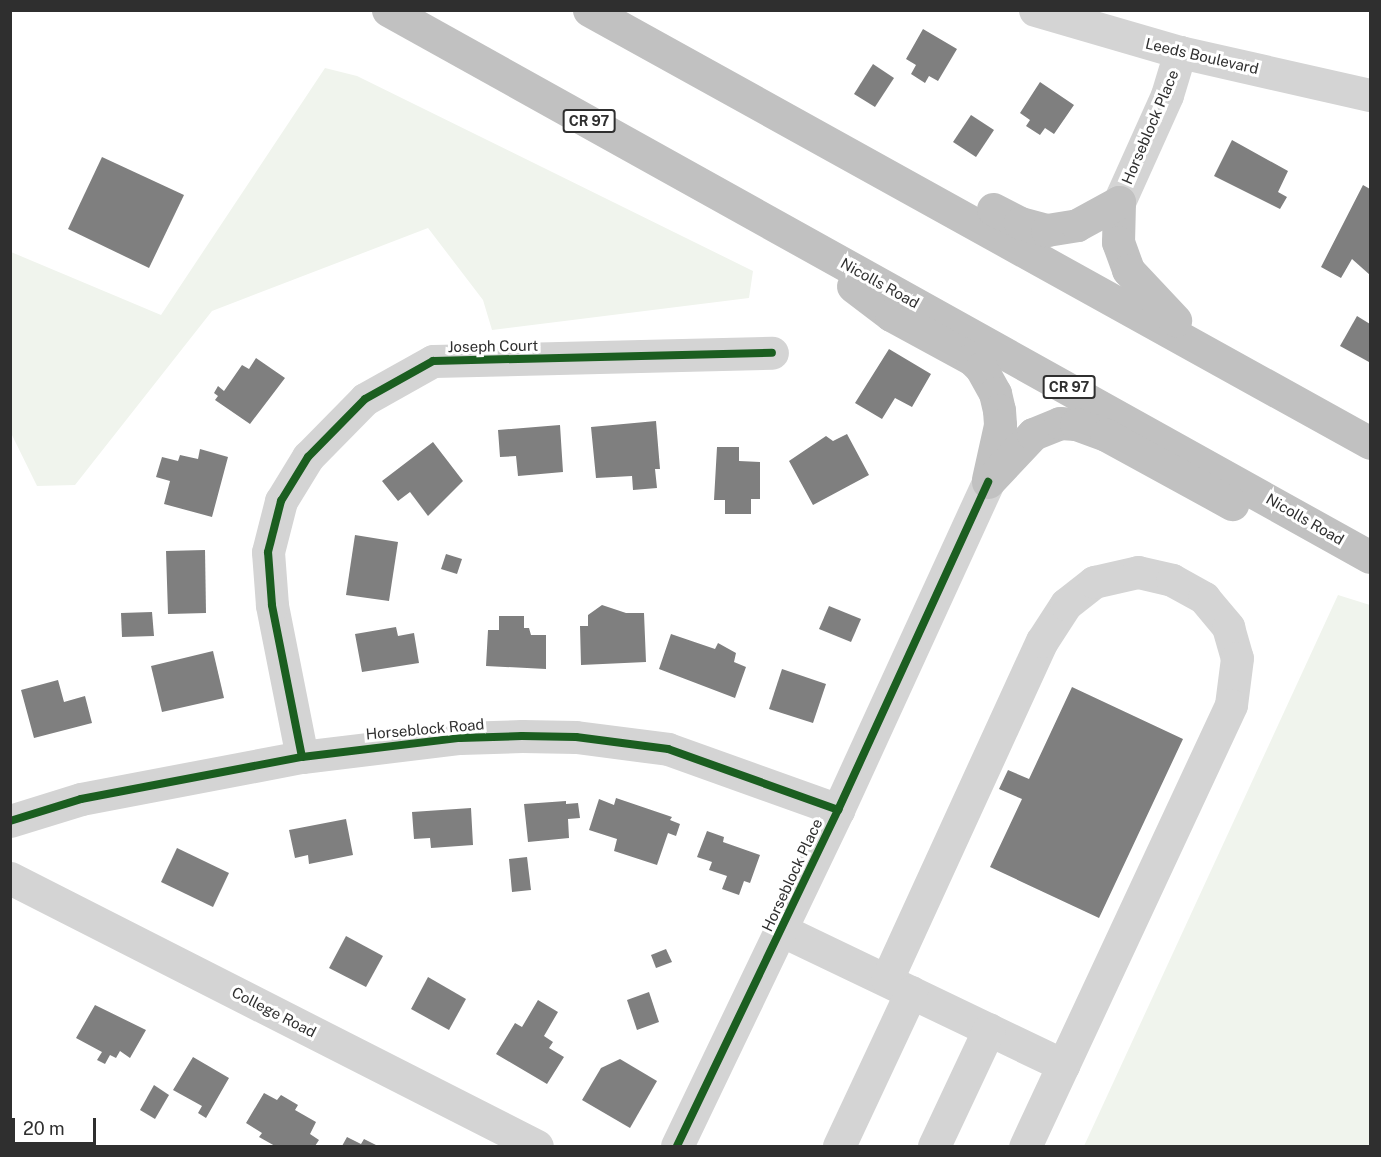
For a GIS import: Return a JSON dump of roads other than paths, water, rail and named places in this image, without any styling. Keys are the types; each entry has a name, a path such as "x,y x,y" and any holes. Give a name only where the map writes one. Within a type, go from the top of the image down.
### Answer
{"highway":[{"name":"Nicolls Road","path":"376,10 400,17 1371,557"},
{"path":"589,10 1371,443"},
{"path":"682,62 816,110 1034,228 1077,225 1119,202"},
{"path":"1119,202 1118,242 1128,270 1170,312 1192,344"},
{"path":"766,219 891,315 972,359 981,368 995,393 1000,426 988,482"},
{"path":"988,482 1033,434 1060,423 1091,428 1371,576"}],"street":[{"name":"Leeds Boulevard","path":"1035,10 1180,52 1371,95"},
{"name":"Horseblock Place","path":"1119,202 1167,95 1180,52"},
{"name":"Joseph Court","path":"302,757 272,605 268,552 281,501 308,457 364,399 433,361 772,353"},
{"name":"Horseblock Place","path":"677,1146 838,810 988,482"},
{"path":"838,1146 899,986 1042,641 1066,604 1094,582 1138,572 1172,580 1204,598 1228,627 1237,658 1231,705 1025,1146"},
{"name":"Horseblock Road","path":"10,821 81,799 302,757 460,738 532,736 622,741 710,761 838,810"},
{"name":"College Road","path":"10,878 537,1146"},
{"path":"781,930 1063,1065"},
{"path":"934,1146 989,1029"}]}
